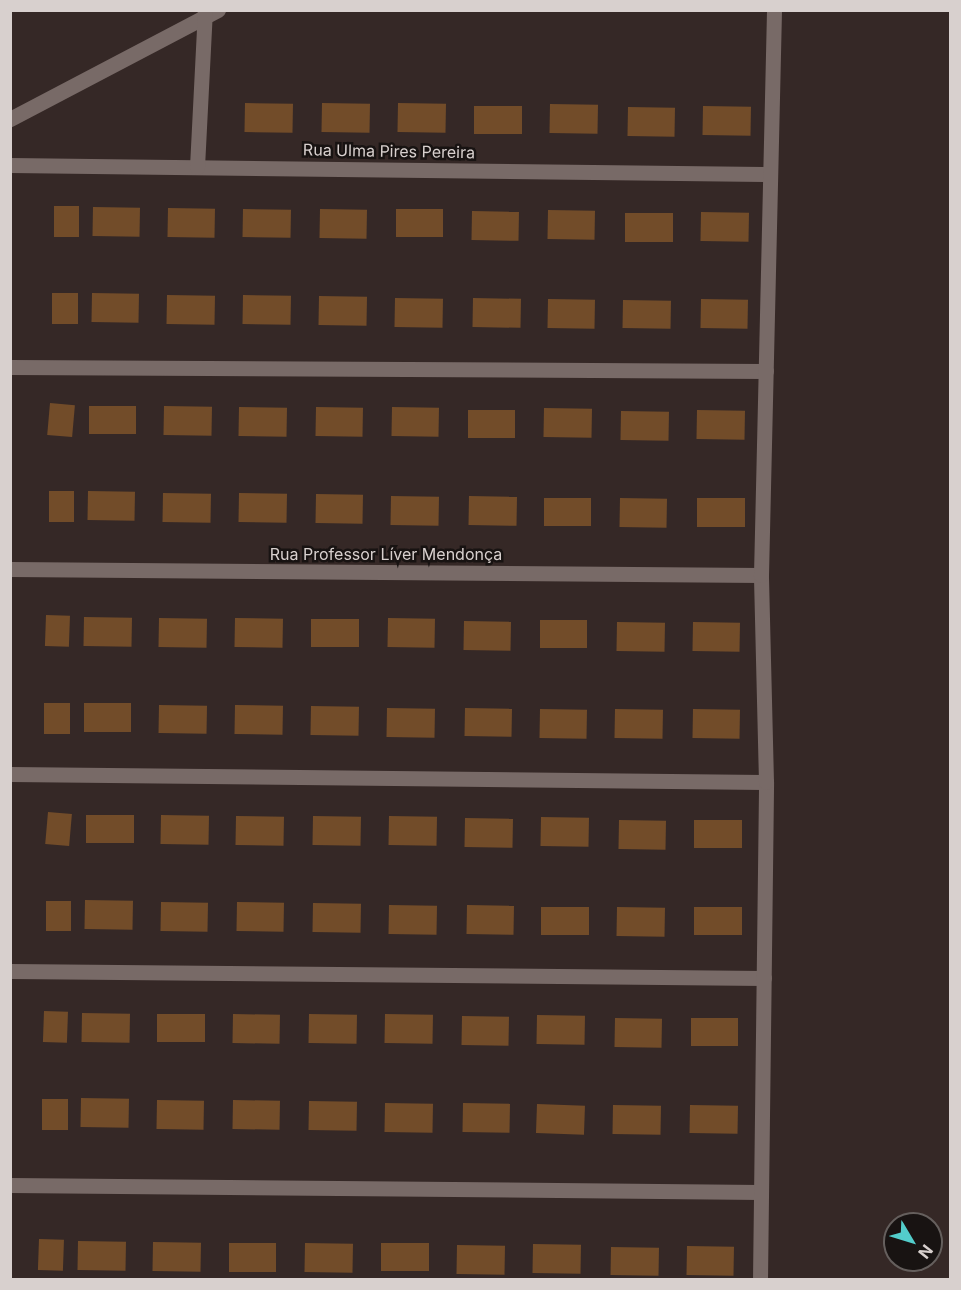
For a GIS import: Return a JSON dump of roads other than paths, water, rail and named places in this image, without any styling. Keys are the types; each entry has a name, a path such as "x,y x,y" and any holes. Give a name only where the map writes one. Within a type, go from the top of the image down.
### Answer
{"street":[{"path":"760,1280 765,782 761,575 766,371 767,174 774,10"},
{"path":"10,119 209,13"},
{"path":"197,167 209,13"},
{"name":"Rua Ulma Pires Pereira","path":"10,165 767,174"},
{"path":"10,367 766,371"},
{"name":"Rua Professor Líver Mendonça","path":"10,569 761,575"},
{"path":"10,774 765,782"},
{"path":"10,971 764,978"},
{"path":"10,1185 760,1192"}]}
